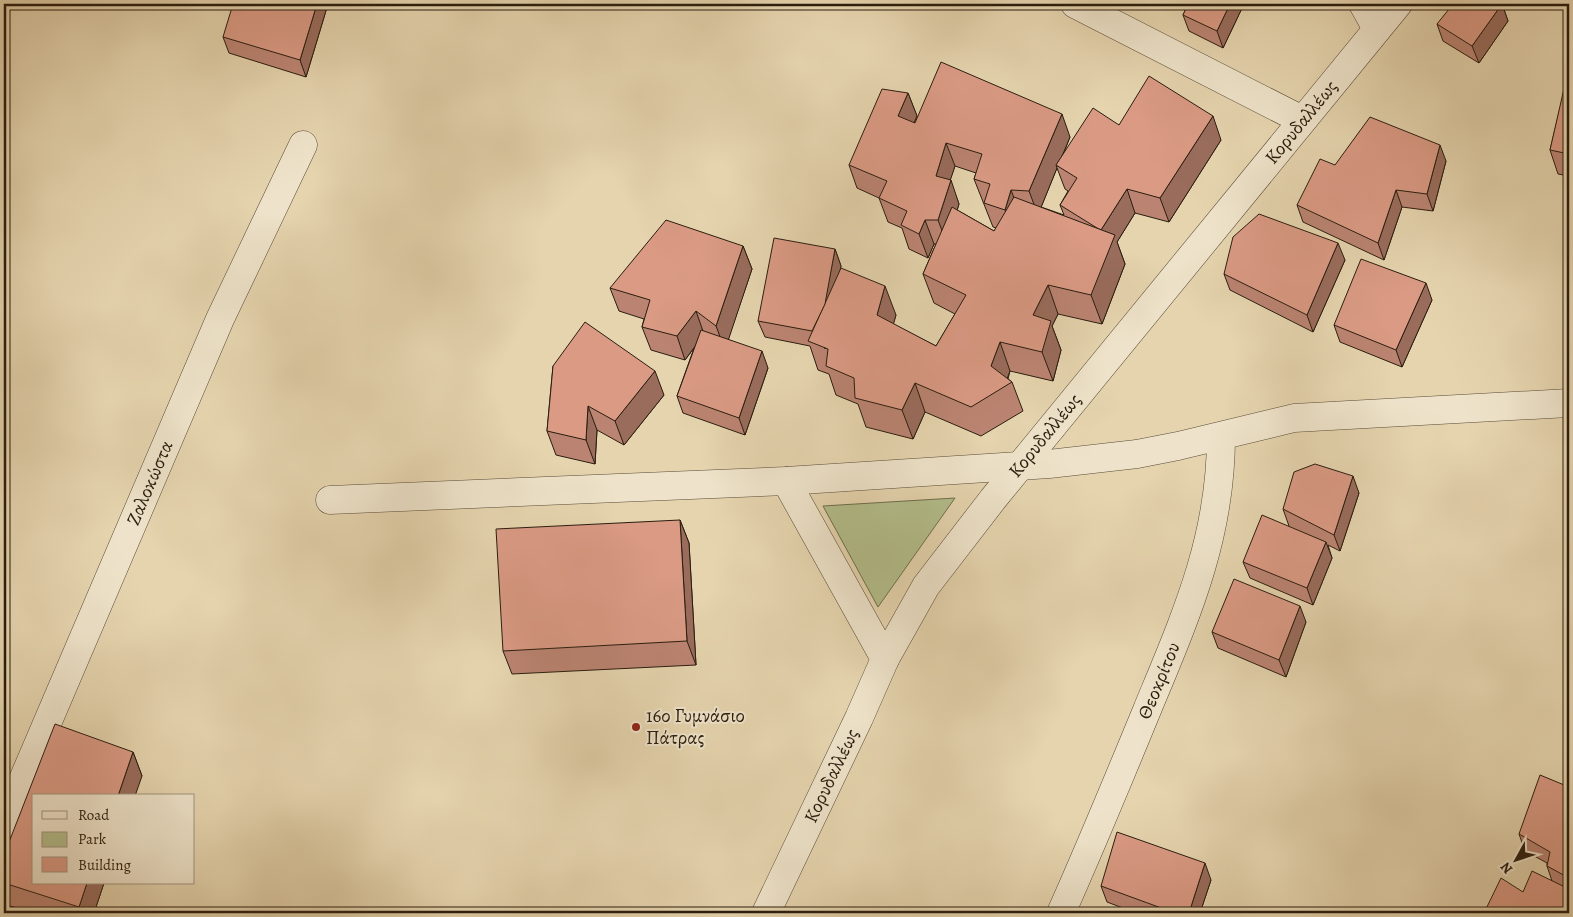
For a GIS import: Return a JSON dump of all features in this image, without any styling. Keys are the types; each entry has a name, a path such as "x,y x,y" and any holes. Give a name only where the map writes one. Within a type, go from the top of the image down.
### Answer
{"street":[{"path":"1075,4 1302,120"},
{"path":"1363,4 1377,29"},
{"name":"Κορυδαλλέως","path":"766,913 859,718 885,658 906,618 938,568 1398,4"},
{"name":"Ζαλοκώστα","path":"4,824 220,319 303,144"},
{"path":"330,500 786,480 1086,460 1137,454 1221,437 1283,420 1315,416 1569,403"},
{"name":"Θεοκρίτου","path":"1061,913 1182,624 1201,570 1218,496 1221,437"},
{"path":"786,480 885,658"}],"green space":[{"path":"955,498 878,607 823,506"}],"building":[{"path":"233,4 317,4 300,60 223,37"},
{"path":"1188,4 1230,4 1217,31 1183,15"},
{"path":"1453,4 1502,4 1472,46 1437,24"},
{"path":"941,62 1062,114 1029,191 1011,190 1005,210 984,203 990,184 974,179 982,154 946,143 936,176 951,180 938,220 925,220 919,234 901,225 907,211 879,198 887,181 849,165 882,89 908,93 898,116 915,123"},
{"path":"1569,71 1569,154 1550,150"},
{"path":"1149,76 1213,116 1160,198 1127,189 1101,230 1060,205 1077,178 1056,165 1093,108 1119,125"},
{"path":"1370,117 1440,145 1427,194 1396,190 1378,243 1297,205 1320,159 1335,165"},
{"path":"1014,197 1115,235 1091,295 1048,285 1033,315 1051,321 1042,352 1000,342 991,366 1012,382 971,407 915,383 902,410 855,398 854,378 826,366 828,349 808,341 841,268 885,286 877,315 936,346 966,295 923,274 952,207 994,231"},
{"path":"1259,214 1338,243 1307,315 1224,274 1233,237"},
{"path":"666,220 743,246 716,326 696,311 677,336 642,327 650,300 610,288"},
{"path":"774,238 835,249 825,304 812,331 758,321"},
{"path":"1361,259 1426,283 1396,350 1334,325"},
{"path":"585,322 655,371 615,421 588,406 586,440 547,431 553,366"},
{"path":"701,330 762,351 739,418 677,396"},
{"path":"1315,464 1353,476 1334,535 1283,509 1294,472"},
{"path":"1262,515 1326,542 1307,588 1243,562"},
{"path":"680,520 687,641 503,651 496,529"},
{"path":"1234,579 1300,606 1279,660 1212,632"},
{"path":"55,724 133,752 119,794 32,794 32,884 87,884 79,907 4,883 4,855"},
{"path":"1540,775 1569,787 1569,878 1547,866 1550,852 1519,834"},
{"path":"1117,832 1205,863 1189,913 1175,913 1101,886"},
{"path":"1532,871 1569,889 1569,913 1484,913 1501,878 1523,892"}],"place":[{"name":"16ο Γυμνάσιο Πάτρας","path":"636,727"}]}
